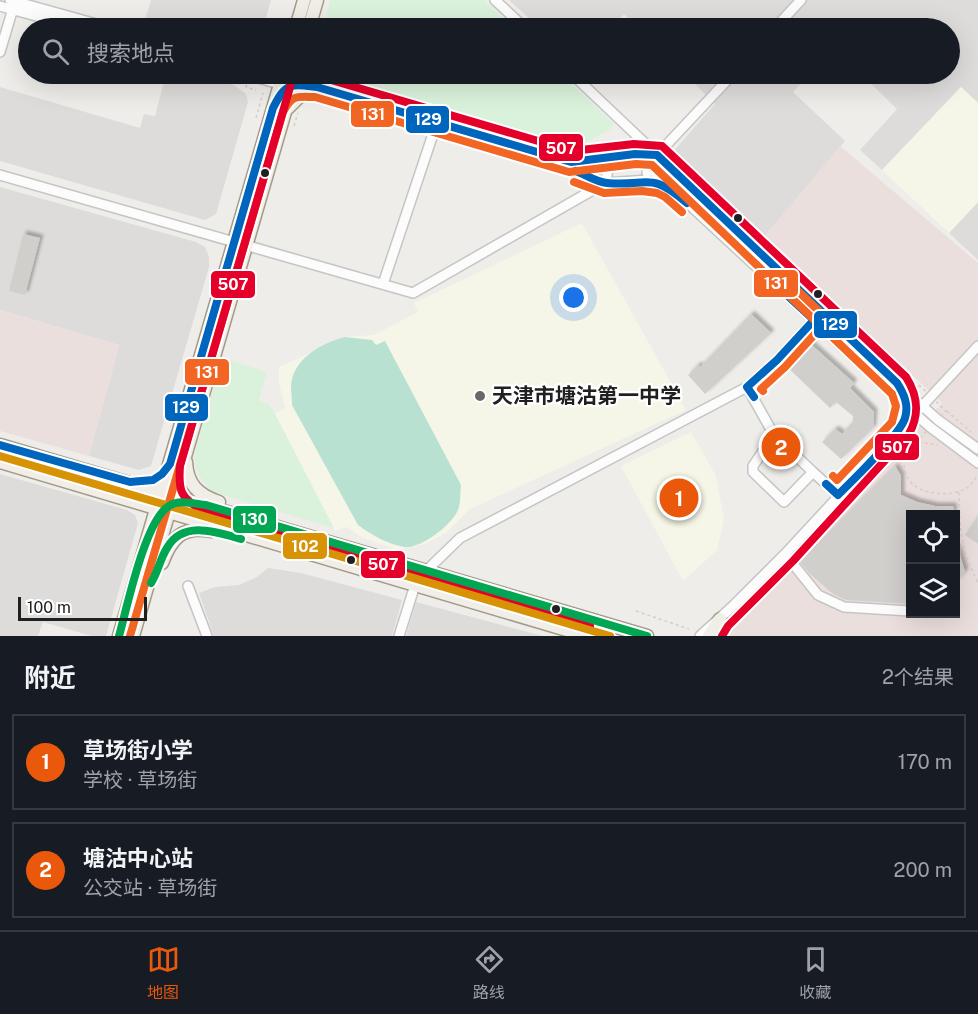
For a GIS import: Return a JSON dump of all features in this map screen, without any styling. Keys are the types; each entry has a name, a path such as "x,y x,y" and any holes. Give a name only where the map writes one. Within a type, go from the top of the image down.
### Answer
{"main road":[{"path":"299,18 304,0"},
{"path":"312,18 317,0"},
{"path":"119,636 148,535 167,500 170,464 287,84"},
{"path":"301,84 316,90"},
{"path":"279,112 301,95 316,90"},
{"path":"133,636 167,500 187,442 240,243"},
{"path":"187,442 186,471 196,490 211,499 247,512 281,529"},
{"path":"0,445 130,483 167,500 199,521 587,636"},
{"path":"0,462 122,497 206,505 647,636"},
{"path":"130,483 143,483 157,479 170,464"},
{"path":"146,590 155,577 172,541 190,531 207,530 253,542 276,545"},
{"path":"709,636 723,624"}],"street":[{"path":"495,0 514,18"},
{"path":"784,18 801,0"},
{"path":"0,52 8,23 9,4"},
{"path":"9,4 50,18"},
{"path":"9,4 68,18"},
{"path":"0,34 9,4"},
{"path":"582,84 897,383 914,409"},
{"path":"625,182 639,178 651,170 657,155 724,84"},
{"path":"316,90 580,172 606,183 648,180 671,188"},
{"path":"436,126 571,162 589,162 648,153 657,155"},
{"path":"383,284 436,126"},
{"path":"606,183 609,166 621,156"},
{"path":"651,170 814,320 978,463"},
{"path":"0,175 413,293 606,183"},
{"path":"399,636 415,585 460,538 747,387 777,360 821,312"},
{"path":"700,636 723,624 789,557 838,495 901,428 905,418 978,346"},
{"path":"897,383 914,409 978,449"},
{"path":"747,387 774,435 838,495"},
{"path":"774,435 753,466 753,472 784,502 813,472"},
{"path":"789,557 818,595 844,607 906,612"},
{"path":"188,586 207,636"}],"path":[{"path":"256,118 263,93"},
{"path":"946,411 978,438"},
{"path":"723,624 789,557 902,452 916,442 944,446"},
{"path":"902,452 906,473 912,484 926,492 948,494 966,489 978,475"},
{"path":"959,491 960,532 965,555 978,583"},
{"path":"636,611 690,628"}],"shaded area":[{"path":"151,0 271,0 266,18 146,18"},
{"path":"509,0 978,0 978,103 961,87 882,170 860,150 897,109 871,84 960,84 960,18 628,18 624,14 620,18 529,18"},
{"path":"163,84 230,84 246,94 248,102 216,214 205,220 0,161 0,87 140,128 144,114 155,116"},
{"path":"695,84 801,84 793,92 845,141 765,236 672,153 715,104"},
{"path":"961,87 978,103 978,202 949,233 882,170"},
{"path":"840,146 978,263 978,636 724,636 942,403 765,236"},
{"path":"0,187 196,242 205,247 209,257 209,267 151,466 139,470 89,456 119,345 0,310"},
{"path":"978,202 978,260 949,233"},
{"name":"天津市塘沽第一中学","path":"582,223 686,410 470,509 446,533 425,544 399,550 363,538 347,527 335,531 275,414 285,408 279,383 279,367 345,337 374,335 418,312 414,303"},
{"path":"0,310 119,345 89,456 0,431"},
{"path":"691,432 716,476 724,520 717,550 683,581 621,466"},
{"path":"0,474 127,510 135,515 138,523 106,636 92,636 43,622 38,636 0,636"},
{"path":"268,568 301,573 402,600 392,636 214,636 199,593 215,587 239,585 257,577"},
{"path":"416,602 543,636 406,636"}],"green space":[{"path":"330,0 484,0 503,18 326,18"},
{"path":"353,84 572,84 614,124 610,130 574,148 563,147"},
{"path":"345,337 372,340 376,345 385,341 461,485 459,506 453,518 434,536 411,547 392,544 358,525 292,405 291,386 297,367 318,348"},
{"path":"222,358 267,372 259,400 269,404 275,414 334,528 213,492 202,480 194,457"}],"building":[{"path":"23,234 40,238 25,295 9,291"},
{"path":"751,314 771,333 705,394 688,375 698,365 700,367"},
{"path":"805,339 854,383 850,388 874,412 873,428 841,459 822,442 835,429 842,434 853,422 853,416 836,402 830,408 783,363"},
{"path":"895,466 901,476 901,495 935,506 953,506 954,510 906,510 906,604 846,600 833,594 800,562"},
{"path":"978,516 978,544 965,535"},
{"path":"960,556 965,572 960,578"}],"transit line":[{"name":"507","path":"291,84 180,466 182,493 203,511 590,626"},
{"name":"507","path":"345,84 572,151 634,144 662,146 906,377 913,391 916,405 915,419 909,434 793,561 728,626 722,636"},
{"name":"129","path":"0,445 130,482 153,480 162,474 170,464 273,108 286,89 301,85 317,87 571,162 635,154 657,155 897,383 902,391 906,413 895,435 838,495 826,484"},
{"name":"131","path":"130,636 283,112 296,98 315,97 569,172 636,164 652,165 892,394 896,406 892,422 837,480 833,476"},
{"name":"129","path":"576,171 607,183 656,183 687,203"},
{"name":"131","path":"574,182 604,193 642,191 657,193 682,212"},
{"name":"131","path":"763,391 761,389 785,367 824,324 822,314 796,289"},
{"name":"129","path":"754,397 747,387 777,360 814,320 788,296"},
{"name":"102","path":"0,456 610,636"},
{"name":"130","path":"119,636 138,566 152,528 160,514 169,506 182,502 206,505 647,636"},
{"name":"130","path":"151,583 167,548 174,539 182,534 201,530 241,539"}],"place":[{"name":"天津市塘沽第一中学","path":"480,396"},
{"name":"塘沽中心站","path":"781,447"},
{"name":"草场街小学","path":"679,498"}]}
